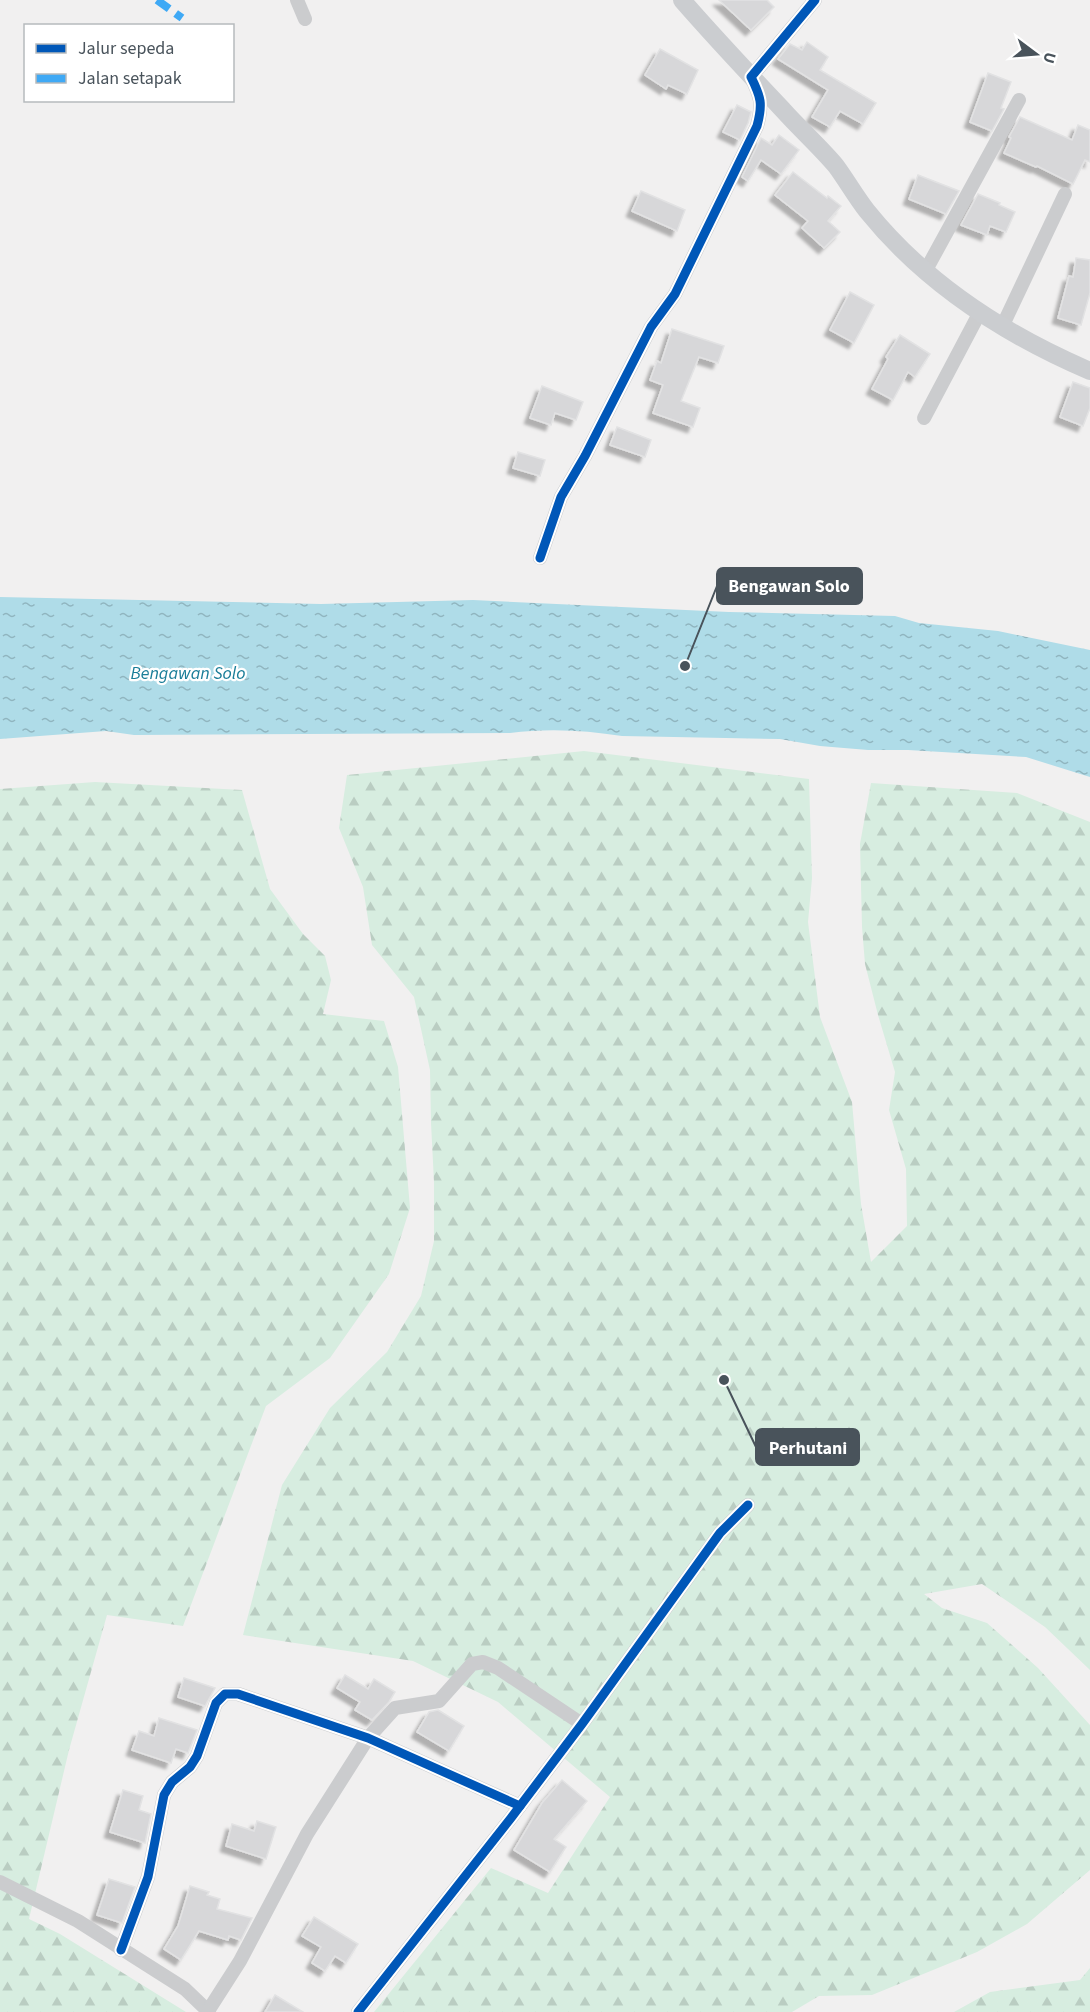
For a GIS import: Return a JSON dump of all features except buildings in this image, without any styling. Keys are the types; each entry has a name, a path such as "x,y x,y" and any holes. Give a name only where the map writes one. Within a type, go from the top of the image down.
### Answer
{"street":[{"path":"297,0 305,19"},
{"path":"682,0 836,166 867,211 926,270 1002,327 1052,355 1090,371"},
{"path":"751,76 815,0"},
{"path":"540,558 561,496 585,456 651,327 675,294 757,126 762,108 759,92 751,76"},
{"path":"926,270 1019,100"},
{"path":"1002,327 1065,194"},
{"path":"924,418 980,312"},
{"path":"358,2012 582,1724 720,1533 748,1505"},
{"path":"0,1882 78,1921 185,1989 208,2012 240,1961 307,1834 368,1738 395,1708 439,1701 465,1670 476,1662 498,1668 582,1724"},
{"path":"121,1950 150,1871 164,1795 172,1782 190,1767 197,1756 216,1703 225,1694 238,1694 368,1738 520,1806"}],"green space":[{"path":"584,751 809,779 812,878 808,922 820,1017 852,1102 861,1204 871,1262 907,1226 906,1169 889,1110 895,1072 865,964 860,844 871,783 1017,793 1090,822 1090,1670 1045,1627 982,1584 924,1594 942,1608 987,1623 1038,1668 1090,1725 1090,1870 1027,1924 977,1952 872,1995 819,1996 792,2012 374,2012 491,1868 548,1893 610,1797 498,1702 413,1661 243,1635 282,1485 330,1408 387,1352 421,1296 434,1241 430,1070 414,997 372,945 363,887 339,828 347,775"},
{"path":"95,782 242,790 270,889 303,934 325,956 331,980 323,1014 384,1021 398,1067 410,1208 389,1274 330,1358 266,1406 183,1626 107,1615 69,1750 29,1919 60,1934 186,2012 0,2012 0,789"},
{"path":"1090,1968 1090,2012 954,2012 990,1992 1080,1980"}],"water":[{"path":"0,597 321,604 473,600 729,612 895,616 919,623 998,631 1090,650 1090,777 1026,757 868,750 820,746 780,739 622,736 566,730 510,733 134,735 106,731 0,739"}],"marked path":[{"path":"157,0 182,18"}],"cycle path":[{"path":"540,558 561,497 585,456 651,327 675,294 757,126 760,101 751,77 815,0"},
{"path":"358,2012 511,1818 720,1533 748,1505"},
{"path":"121,1950 148,1877 164,1795 172,1782 190,1767 197,1756 216,1703 225,1694 238,1694 368,1738 520,1806"}],"place":[{"name":"Bengawan Solo","path":"685,666"},
{"name":"Perhutani","path":"724,1380"}]}
